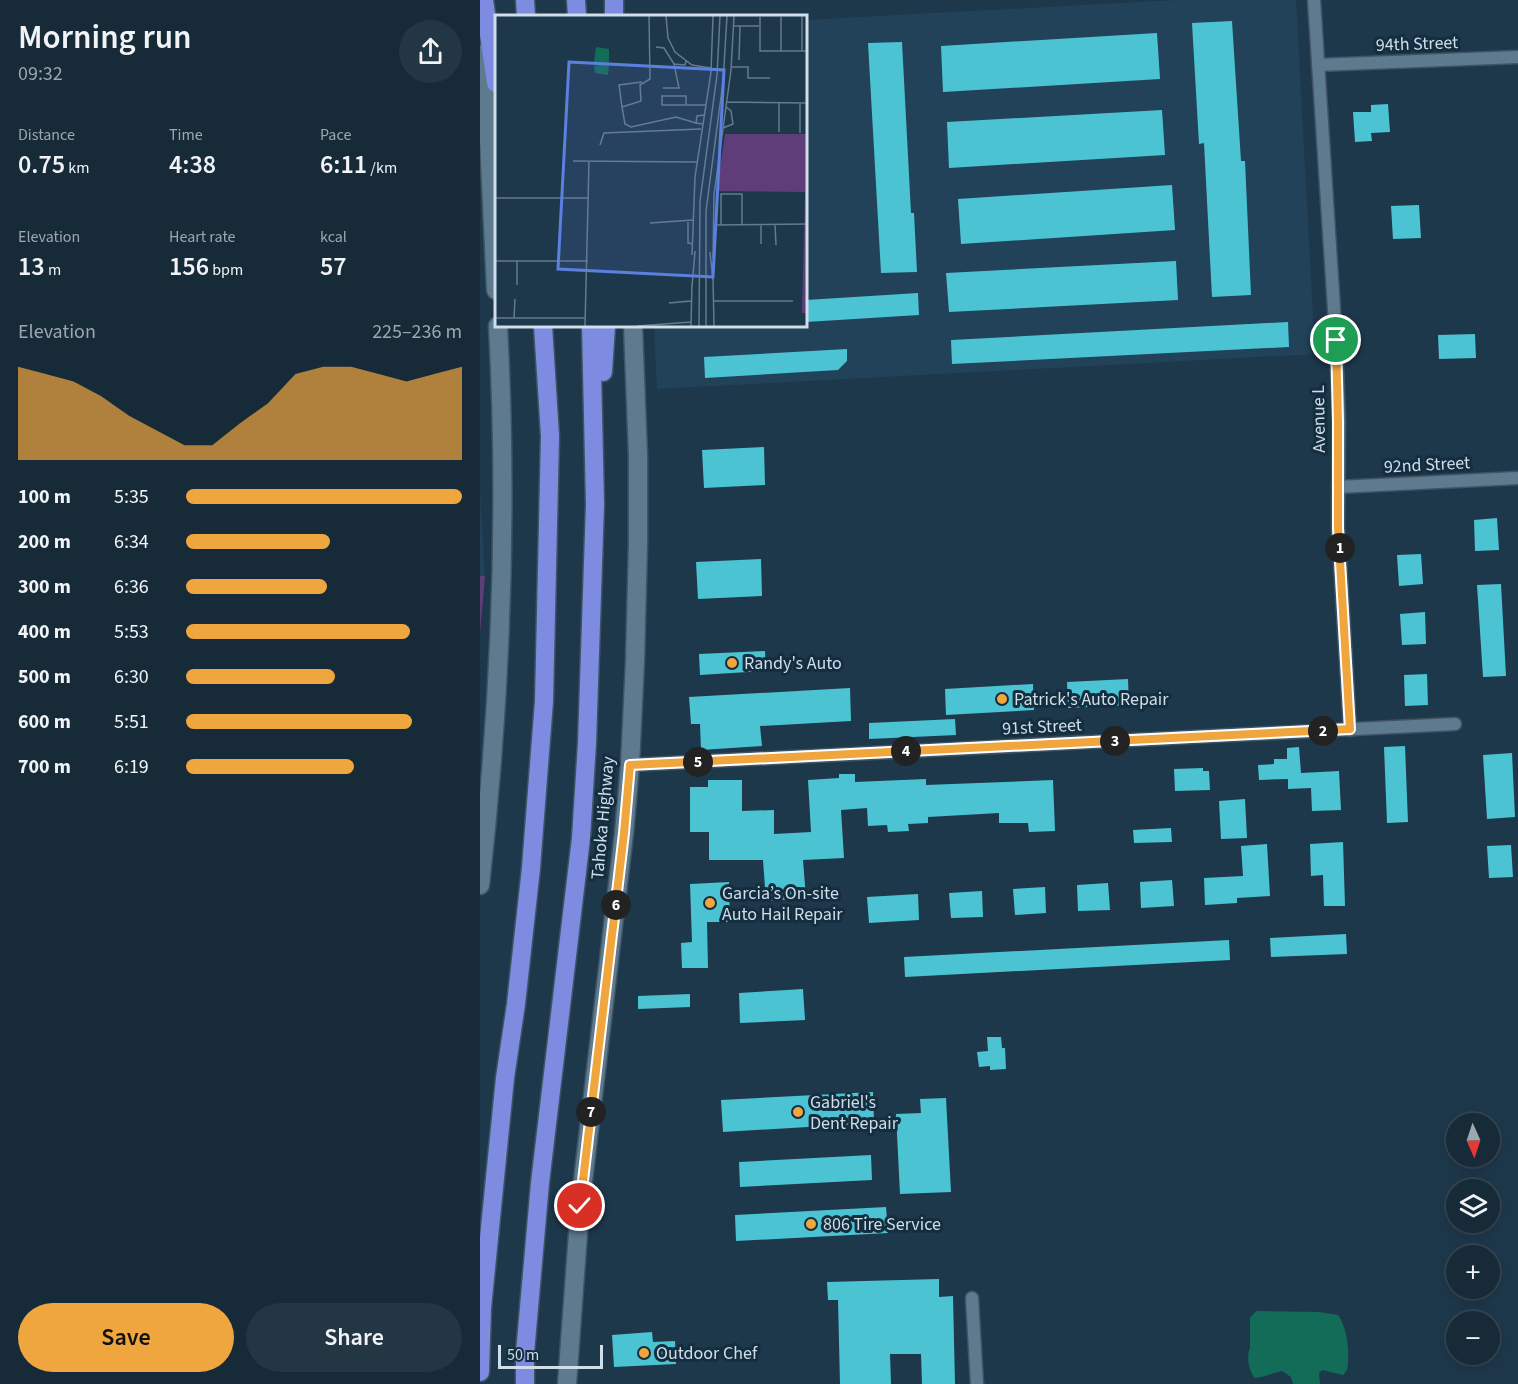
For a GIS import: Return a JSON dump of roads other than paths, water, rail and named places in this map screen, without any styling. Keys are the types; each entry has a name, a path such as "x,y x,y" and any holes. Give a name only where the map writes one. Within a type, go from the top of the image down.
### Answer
{"highway":[{"path":"483,0 495,77"},
{"path":"525,0 526,15"},
{"path":"576,0 577,15"},
{"path":"531,327 550,454"},
{"path":"480,1372 482,1308 505,1078 516,1004 531,868 541,737 548,600 550,454 543,327"},
{"name":"Tahoka Highway","path":"525,1384 525,1353 541,1172 581,838 590,681 594,491 591,327"},
{"path":"594,491 606,327"}],"main road":[{"path":"483,0 495,268"},
{"path":"480,885 491,784 503,550 503,457 498,327"},
{"name":"Tahoka Highway","path":"567,1384 580,1206 630,765 638,532 638,456 633,327"}],"street":[{"name":"Avenue L","path":"1314,0 1336,340 1338,528 1350,729"},
{"name":"94th Street","path":"1318,65 1518,57"},
{"name":"92nd Street","path":"1338,487 1518,478"},
{"name":"91st Street","path":"630,765 1455,724"},
{"path":"972,1298 977,1384"}],"place":[{"name":"Randy's Auto","path":"732,663"},
{"name":"Patrick's Auto Repair","path":"1002,699"},
{"name":"Garcia’s On-site Auto Hail Repair","path":"710,903"},
{"name":"Gabriel's Dent Repair","path":"798,1112"},
{"name":"806 Tire Service","path":"811,1224"},
{"name":"Outdoor Chef","path":"644,1353"}]}
